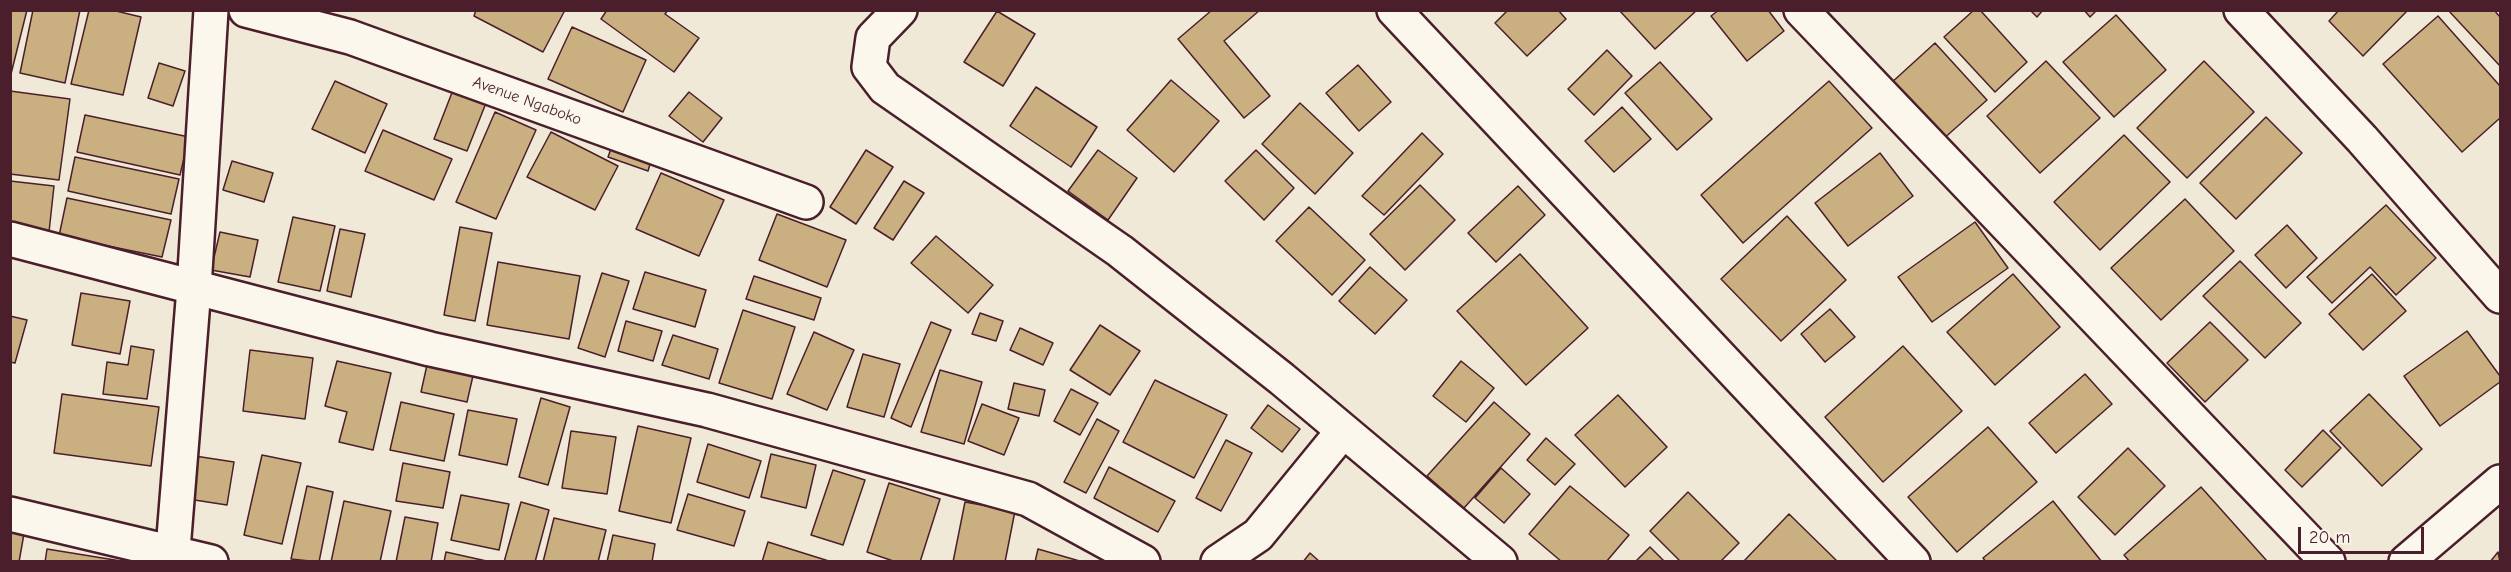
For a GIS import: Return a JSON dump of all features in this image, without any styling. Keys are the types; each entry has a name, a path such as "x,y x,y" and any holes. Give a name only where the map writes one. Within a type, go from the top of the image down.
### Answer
{"street":[{"path":"173,557 194,288 211,10"},
{"name":"Avenue Ngaboko","path":"246,10 350,37 806,202"},
{"path":"900,10 873,38 869,67 885,88 1120,251 1282,379 1500,561"},
{"path":"1394,10 1913,561"},
{"path":"1801,10 2328,561"},
{"path":"2241,10 2362,139 2500,296"},
{"path":"10,239 430,349 707,410 1028,499 1143,561"},
{"path":"1218,561 1258,535 1343,431"},
{"path":"2413,560 2500,482"},
{"path":"10,514 173,557 211,561"}],"building":[{"path":"10,10 27,10 11,74 10,74"},
{"path":"33,10 80,10 65,83 20,73"},
{"path":"89,10 112,10 141,17 123,95 71,84"},
{"path":"476,10 565,10 543,52 474,16"},
{"path":"607,10 668,10 665,14 699,38 674,72 601,19"},
{"path":"1212,10 1260,10 1224,41 1270,96 1244,118 1178,39"},
{"path":"1508,10 1558,10 1566,19 1527,56 1495,23"},
{"path":"1619,10 1697,10 1655,49"},
{"path":"1719,10 1768,10 1784,31 1747,61 1711,16"},
{"path":"1974,10 1980,10 2027,62 1995,92 1944,37"},
{"path":"2030,10 2043,10 2037,17"},
{"path":"2084,10 2097,10 2090,17"},
{"path":"2339,10 2408,10 2363,56 2329,21"},
{"path":"2448,10 2494,10 2500,17 2500,66"},
{"path":"997,11 1035,34 1003,86 964,62"},
{"path":"2116,15 2166,70 2114,117 2063,62"},
{"path":"2438,16 2500,86 2500,118 2462,152 2383,64"},
{"path":"572,27 646,60 623,112 548,79"},
{"path":"1935,43 1987,100 1941,141 1890,84"},
{"path":"1607,50 1632,76 1594,115 1568,89"},
{"path":"2046,61 2100,118 2040,173 1987,116"},
{"path":"2204,61 2254,112 2187,178 2137,128"},
{"path":"1660,62 1712,119 1677,150 1625,93"},
{"path":"159,63 185,71 173,106 148,98"},
{"path":"1358,65 1391,102 1359,131 1326,93"},
{"path":"1171,80 1219,121 1174,172 1127,130"},
{"path":"335,81 387,104 365,153 312,129"},
{"path":"1829,81 1872,128 1743,243 1701,195"},
{"path":"1036,87 1097,127 1071,167 1010,126"},
{"path":"453,90 486,103 467,151 434,139"},
{"path":"10,91 70,99 59,180 10,174"},
{"path":"689,92 722,118 703,142 669,116"},
{"path":"1300,103 1353,153 1315,194 1262,144"},
{"path":"1622,107 1651,139 1614,172 1585,141"},
{"path":"495,112 536,130 496,219 456,202"},
{"path":"85,115 189,137 180,175 77,152"},
{"path":"2266,117 2302,153 2236,219 2200,183"},
{"path":"383,130 452,159 434,200 365,171"},
{"path":"551,132 618,166 595,210 527,177"},
{"path":"1422,133 1443,154 1384,215 1362,196"},
{"path":"2124,135 2170,182 2100,250 2054,202"},
{"path":"614,140 653,154 648,171 608,157"},
{"path":"866,150 893,167 856,224 830,207"},
{"path":"1098,150 1137,178 1108,220 1068,191"},
{"path":"1256,150 1294,188 1264,220 1225,181"},
{"path":"1880,153 1913,196 1848,246 1815,203"},
{"path":"75,157 179,179 171,214 68,191"},
{"path":"232,161 273,173 264,202 223,190"},
{"path":"661,173 724,200 699,256 636,229"},
{"path":"10,181 54,186 49,232 10,228"},
{"path":"904,181 924,193 893,240 874,228"},
{"path":"1420,185 1455,220 1405,270 1370,234"},
{"path":"1518,186 1545,215 1496,262 1468,233"},
{"path":"67,198 171,220 162,257 59,236"},
{"path":"2185,199 2234,251 2161,320 2111,268"},
{"path":"2386,205 2436,258 2396,295 2370,267 2332,303 2307,277"},
{"path":"1309,207 1365,260 1332,295 1276,241"},
{"path":"777,214 846,240 827,287 759,260"},
{"path":"1787,216 1846,280 1781,341 1721,279"},
{"path":"293,217 335,226 320,291 278,282"},
{"path":"1975,222 2008,268 1932,322 1898,277"},
{"path":"2287,225 2317,258 2286,288 2255,255"},
{"path":"460,227 492,233 475,321 444,315"},
{"path":"340,229 365,234 351,297 327,291"},
{"path":"220,232 258,240 250,277 211,270"},
{"path":"936,236 993,285 968,313 911,263"},
{"path":"1520,254 1588,328 1526,385 1457,311"},
{"path":"2240,261 2301,323 2265,358 2203,296"},
{"path":"498,262 580,276 569,339 487,325"},
{"path":"1370,267 1407,300 1375,334 1339,301"},
{"path":"645,272 706,290 695,327 633,309"},
{"path":"602,273 629,281 605,357 578,348"},
{"path":"2013,274 2060,327 1995,385 1947,332"},
{"path":"2372,274 2406,311 2363,350 2329,314"},
{"path":"754,276 821,298 814,320 746,299"},
{"path":"81,293 130,301 120,354 72,345"},
{"path":"1830,309 1855,337 1825,362 1801,334"},
{"path":"743,310 795,327 772,399 719,383"},
{"path":"980,313 1003,321 996,341 972,334"},
{"path":"10,316 27,320 15,363 10,362"},
{"path":"626,321 662,331 653,361 618,351"},
{"path":"931,322 951,330 911,427 891,418"},
{"path":"2210,322 2248,360 2205,402 2167,363"},
{"path":"1100,325 1140,351 1110,395 1070,370"},
{"path":"1020,328 1053,343 1043,365 1010,350"},
{"path":"2467,331 2500,376 2500,382 2440,426 2404,376"},
{"path":"814,332 854,350 827,410 787,394"},
{"path":"673,335 718,349 709,379 662,365"},
{"path":"131,346 154,350 147,399 103,394 107,362 128,365"},
{"path":"1903,346 1962,411 1883,482 1825,417"},
{"path":"250,350 313,358 305,419 243,411"},
{"path":"863,354 900,364 884,417 847,407"},
{"path":"429,356 475,367 467,402 421,392"},
{"path":"337,361 391,373 373,450 339,442 347,412 325,406"},
{"path":"1461,361 1494,388 1466,422 1433,396"},
{"path":"940,370 982,382 964,444 921,432"},
{"path":"2085,374 2112,404 2056,453 2029,423"},
{"path":"1155,380 1227,415 1194,478 1123,442"},
{"path":"1014,383 1045,390 1039,416 1008,409"},
{"path":"1071,389 1098,403 1080,435 1054,421"},
{"path":"62,394 159,407 151,466 54,453"},
{"path":"2369,394 2422,449 2382,486 2330,431"},
{"path":"1618,395 1667,447 1625,487 1575,435"},
{"path":"541,398 570,407 548,485 519,477"},
{"path":"401,402 454,414 444,461 390,450"},
{"path":"1494,402 1530,434 1464,508 1427,476"},
{"path":"982,404 1019,418 1004,455 968,441"},
{"path":"1268,405 1300,429 1282,452 1251,428"},
{"path":"468,410 517,419 507,465 459,455"},
{"path":"1097,419 1119,431 1086,493 1064,482"},
{"path":"638,426 691,438 671,523 619,511"},
{"path":"1988,427 2037,482 1957,552 1908,497"},
{"path":"2323,430 2341,448 2302,487 2285,470"},
{"path":"571,431 616,437 607,494 562,488"},
{"path":"1546,438 1575,464 1555,485 1527,460"},
{"path":"1226,440 1252,453 1221,511 1196,498"},
{"path":"708,444 761,461 749,498 697,482"},
{"path":"2128,448 2165,486 2115,535 2078,497"},
{"path":"771,454 816,465 806,508 761,497"},
{"path":"262,455 301,463 282,544 244,535"},
{"path":"195,456 234,462 227,505 188,499"},
{"path":"403,463 450,472 443,508 396,501"},
{"path":"1109,467 1175,501 1158,532 1094,498"},
{"path":"1501,468 1530,494 1504,523 1475,498"},
{"path":"833,470 865,480 843,545 811,535"},
{"path":"889,483 940,499 920,562 896,562 867,552"},
{"path":"307,486 333,492 319,562 291,559"},
{"path":"1570,486 1629,535 1606,562 1562,562 1529,534"},
{"path":"2201,487 2267,561 2130,562 2124,555"},
{"path":"1688,492 1739,543 1720,562 1681,562 1650,531"},
{"path":"688,494 745,511 734,546 677,530"},
{"path":"461,495 509,504 499,550 451,540"},
{"path":"344,501 391,511 380,562 331,562"},
{"path":"2053,501 2102,562 1986,562 1983,558"},
{"path":"521,502 549,510 535,562 504,562"},
{"path":"965,502 1015,511 1005,562 953,562"},
{"path":"1789,514 1838,562 1743,562"},
{"path":"405,517 438,523 431,562 396,562"},
{"path":"554,518 606,530 598,562 543,562"},
{"path":"10,526 25,528 19,562 10,562"},
{"path":"613,535 655,544 652,562 607,562"},
{"path":"768,542 832,562 762,562"},
{"path":"1650,547 1665,562 1635,562"},
{"path":"47,549 121,561 121,562 45,562"},
{"path":"1038,549 1083,562 1035,562"},
{"path":"446,552 491,562 444,562"},
{"path":"2498,552 2500,562 2490,562"},
{"path":"1310,553 1320,562 1303,562"}]}
